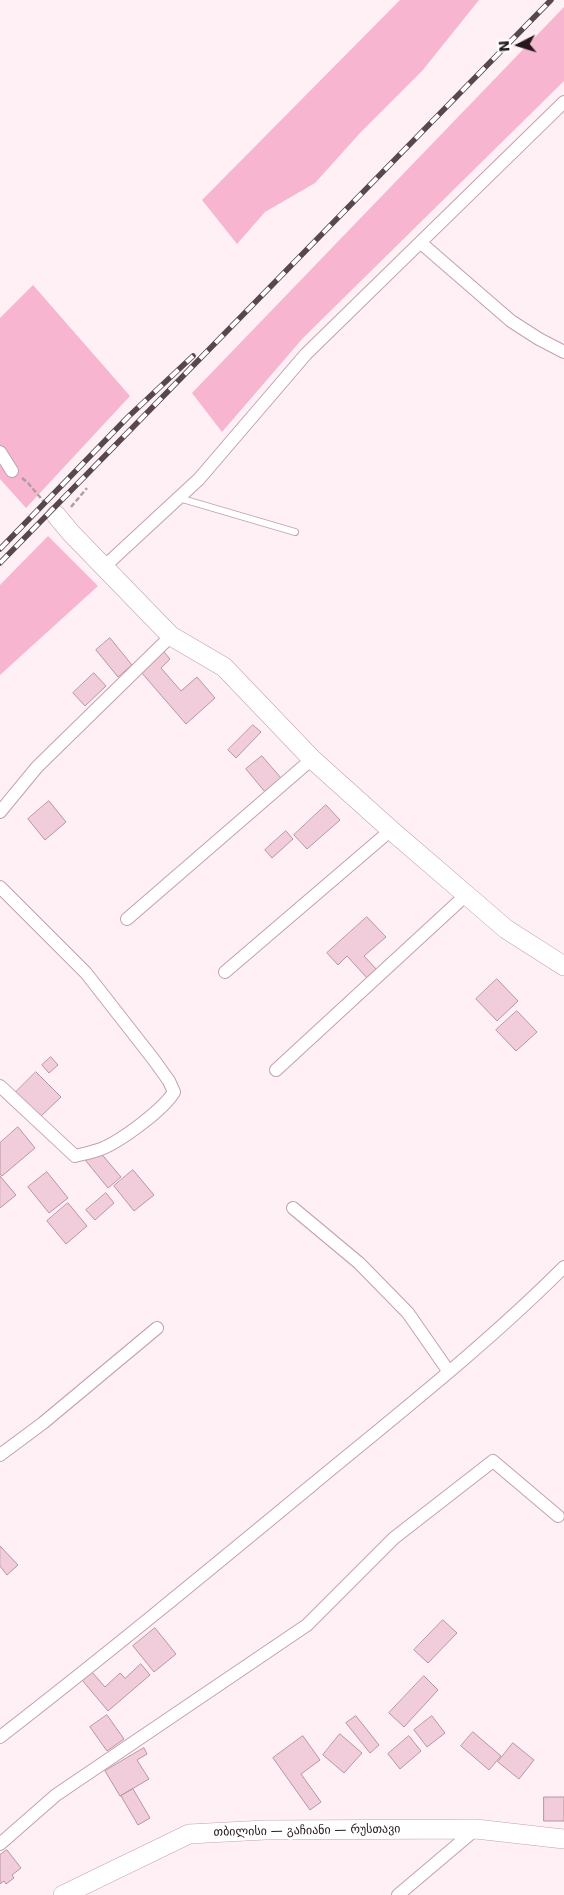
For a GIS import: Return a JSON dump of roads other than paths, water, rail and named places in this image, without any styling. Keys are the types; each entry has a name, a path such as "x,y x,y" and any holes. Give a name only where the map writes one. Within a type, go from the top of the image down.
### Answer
{"street":[{"path":"105,566 199,479 306,354 564,102"},
{"path":"421,243 511,321 564,352"},
{"path":"0,452 12,471"},
{"path":"56,515 172,636 224,667 312,758 391,830 506,928 564,966"},
{"path":"0,812 37,767 172,636"},
{"path":"127,919 312,758"},
{"path":"225,972 391,830"},
{"path":"0,887 86,973 154,1060 169,1081 174,1092 169,1101 122,1137 101,1149 75,1156 0,1086"},
{"path":"276,1070 466,895"},
{"path":"294,1208 359,1263 408,1314 449,1372"},
{"path":"0,1737 96,1663 449,1372 540,1291 564,1266"},
{"path":"0,1455 42,1423 157,1328"},
{"path":"0,1844 56,1795 307,1625 394,1538 493,1461 558,1516"},
{"path":"398,1895 476,1829"},
{"name":"თბილისი — გაჩიანი — რუსთავი","path":"63,1895 189,1834 265,1830 476,1829 564,1839"}],"lane":[{"path":"178,498 295,532"}],"railway":[{"path":"0,563 551,0"},
{"path":"0,549 128,417 193,356"}]}
